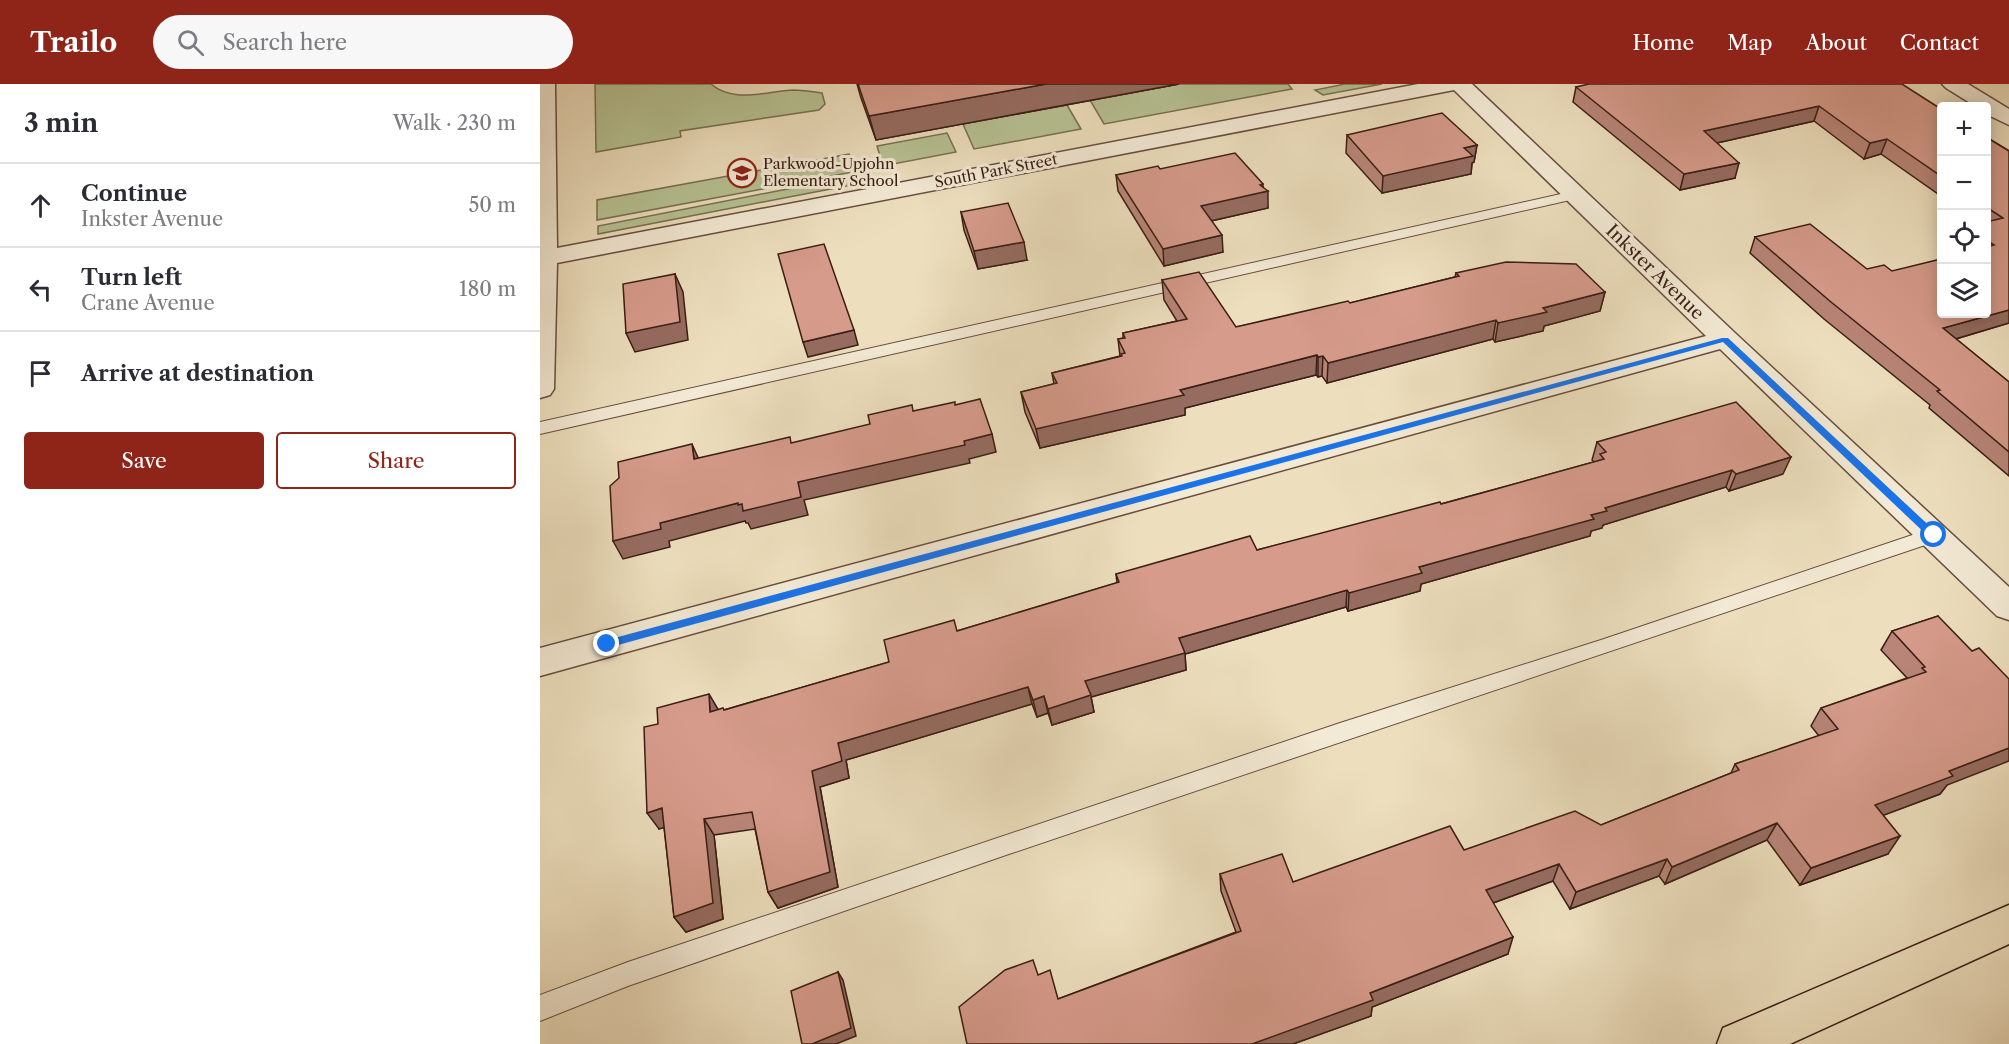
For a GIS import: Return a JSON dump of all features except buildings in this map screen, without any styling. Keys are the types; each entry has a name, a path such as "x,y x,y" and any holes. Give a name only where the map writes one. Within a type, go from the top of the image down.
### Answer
{"main road":[{"path":"1739,1044 2009,924"}],"street":[{"path":"540,389 544,84"},
{"name":"South Park Street","path":"542,258 1451,84"},
{"name":"Inkster Avenue","path":"1460,84 1725,339 2009,607"},
{"path":"1953,84 2009,118"},
{"path":"540,662 1725,339"}],"lane":[{"path":"540,428 1574,195"},
{"path":"540,1008 628,974 996,848 1934,535"}],"green space":[{"path":"595,84 711,84 730,94 740,95 801,90 822,93 825,104 819,110 680,131 681,137 596,152"},
{"path":"1179,84 1288,84 1292,89 1104,124 1090,100"},
{"path":"1345,84 1382,84 1323,95 1315,90"},
{"path":"1067,105 1081,129 974,149 963,124"},
{"path":"947,133 956,152 883,166 877,146"},
{"path":"849,154 853,172 597,220 597,200"},
{"path":"854,176 851,185 598,234 598,226"}],"place":[{"name":"Parkwood-Upjohn Elementary School","path":"742,173"}],"route":[{"path":"607,644 1725,339 1934,535"}]}
